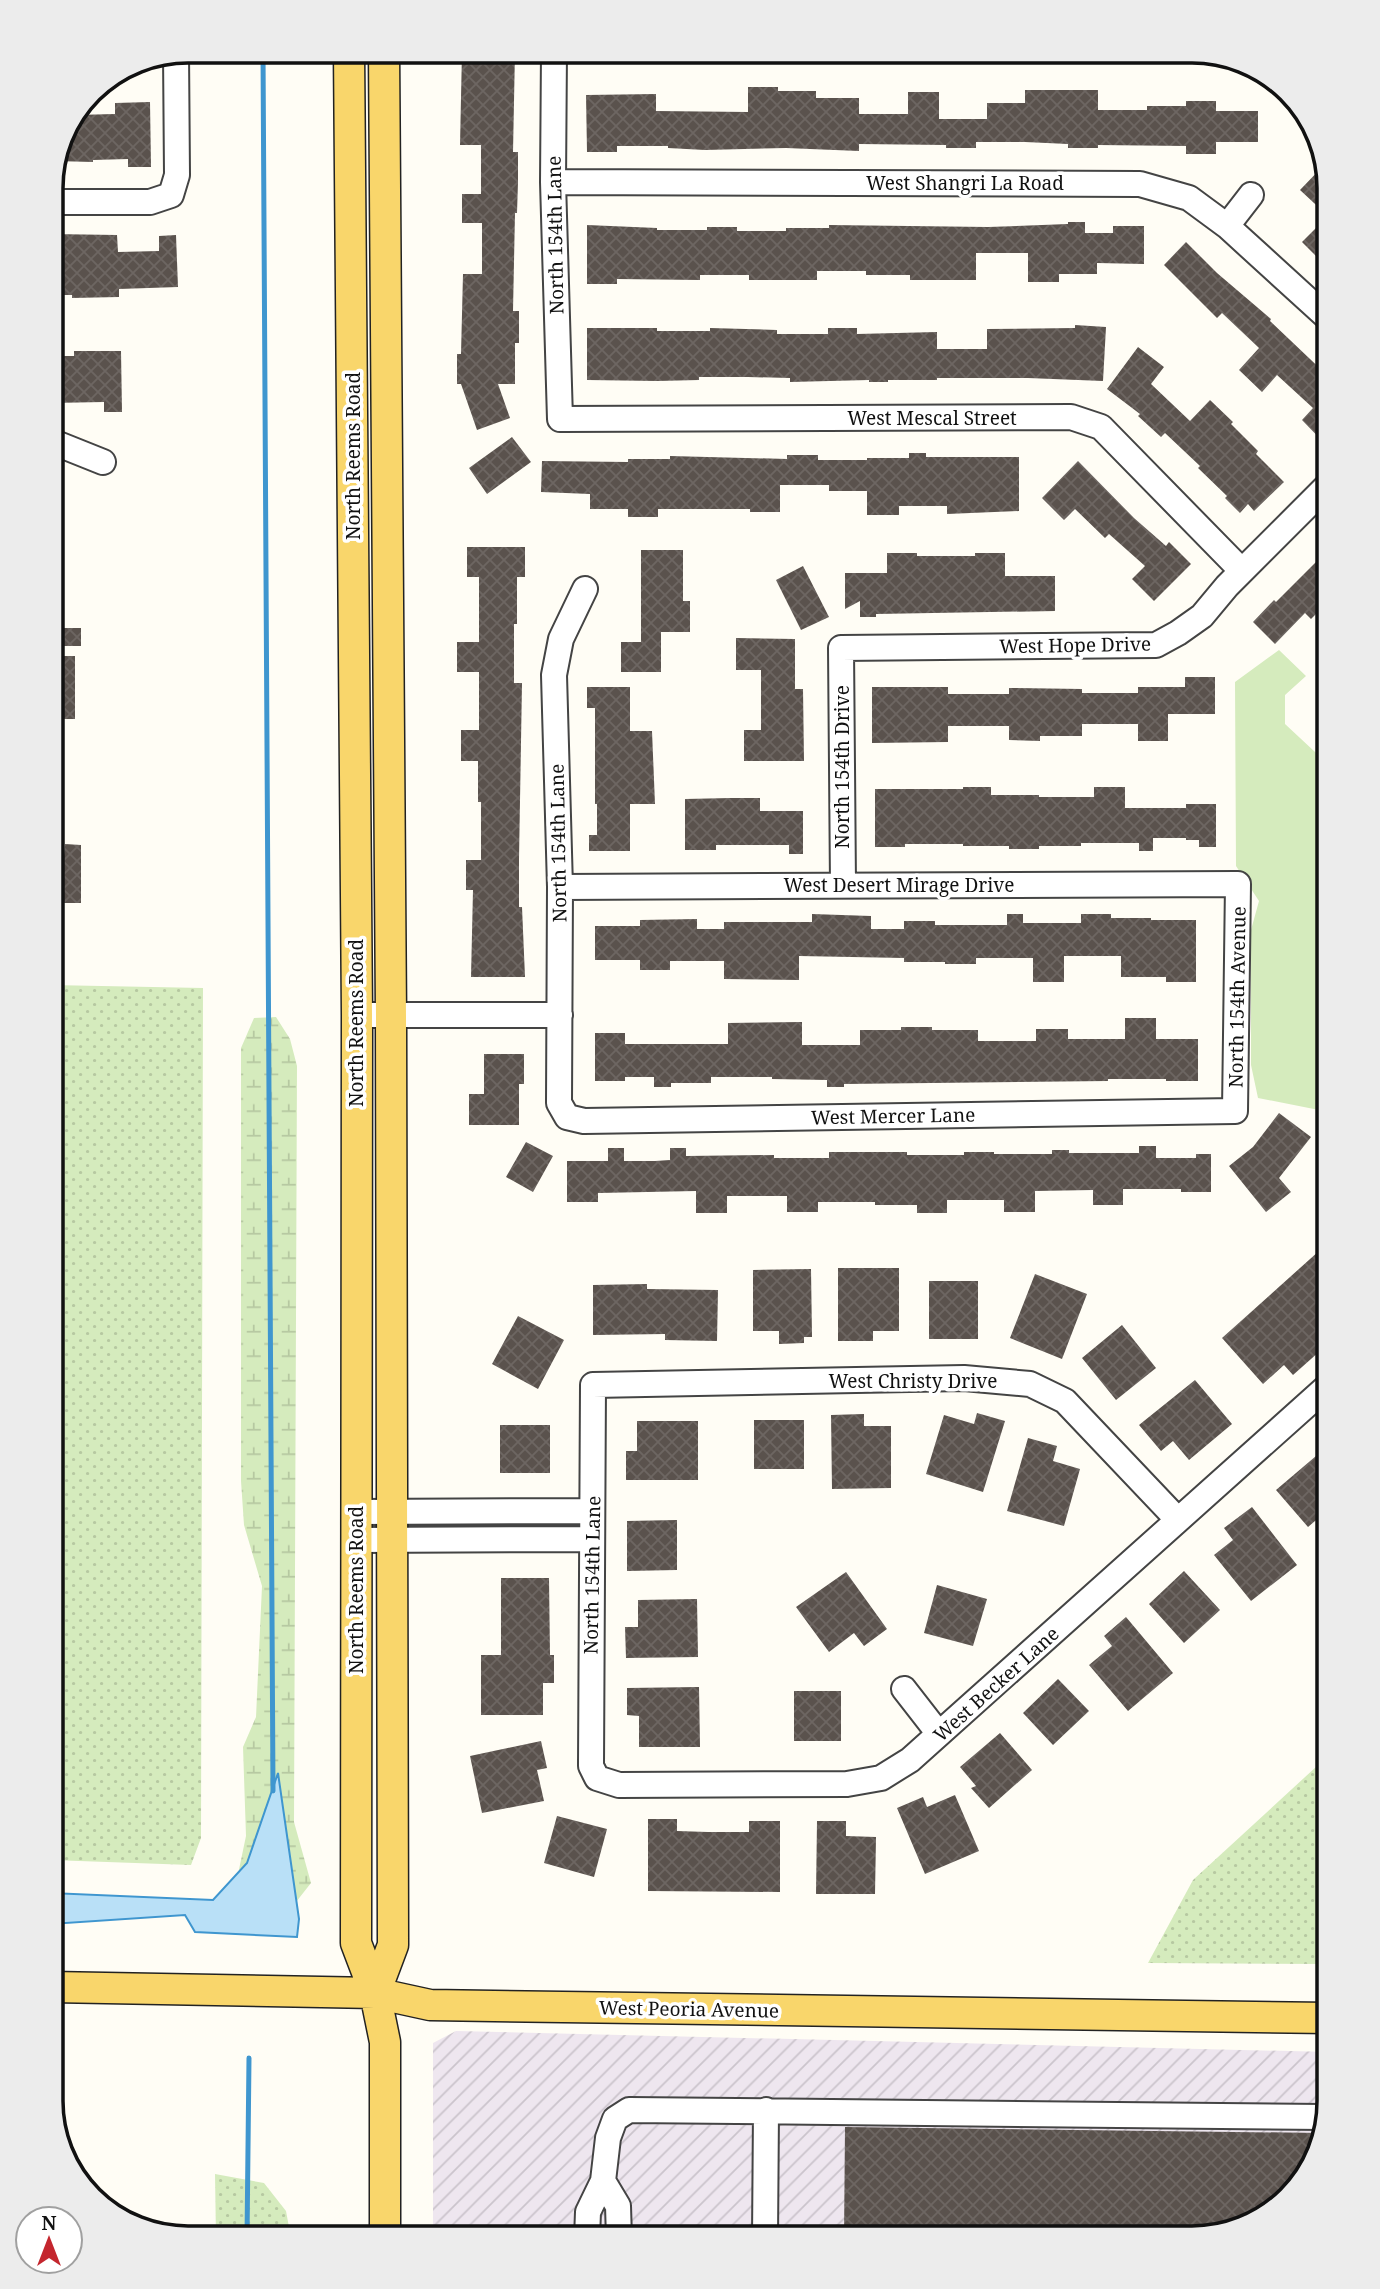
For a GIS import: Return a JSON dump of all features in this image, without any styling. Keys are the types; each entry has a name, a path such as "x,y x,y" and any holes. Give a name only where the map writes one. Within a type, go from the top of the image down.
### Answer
{"main road":[{"name":"North Reems Road","path":"349,63 357,1015 356,1943 375,1993 385,2042 385,2226"},
{"name":"North Reems Road","path":"375,1993 393,1945 391,1016 384,63"},
{"name":"West Peoria Avenue","path":"63,1987 375,1993 430,2005 1317,2018"}],"street":[{"name":"North 154th Lane","path":"554,63 553,182 560,419"},
{"path":"63,202 150,202 171,195 177,175 176,64"},
{"name":"West Shangri La Road","path":"553,182 1140,184 1189,198 1227,226 1317,308"},
{"path":"1227,226 1251,195"},
{"name":"West Mescal Street","path":"560,419 1071,417 1101,427 1242,571"},
{"path":"63,446 103,461"},
{"name":"West Hope Drive","path":"841,649 1156,645 1202,616 1242,571 1317,496"},
{"name":"North 154th Lane","path":"559,1102 560,887 554,675 561,639 584,589"},
{"name":"North 154th Drive","path":"841,649 843,885"},
{"name":"West Desert Mirage Drive","path":"560,887 1238,884"},
{"name":"North 154th Avenue","path":"1236,1111 1238,884"},
{"path":"357,1015 561,1015"},
{"name":"West Mercer Lane","path":"559,1102 567,1117 584,1121 1236,1111"},
{"name":"West Christy Drive","path":"593,1385 964,1378 1030,1384 1065,1401 1178,1520"},
{"name":"North 154th Lane","path":"591,1766 593,1385"},
{"name":"West Becker Lane","path":"591,1766 597,1778 619,1785 847,1784 881,1778 910,1760 1317,1396"},
{"path":"392,1526 490,1511 592,1511"},
{"path":"490,1511 490,1540"},
{"path":"357,1526 392,1526 490,1540 591,1539"},
{"path":"904,1689 939,1734"},
{"path":"587,2226 588,2211 603,2181 608,2138 615,2119 629,2110 1316,2117"},
{"path":"765,2226 766,2110"},
{"path":"603,2181 618,2206 619,2226"}],"shaded area":[{"path":"456,2031 1317,2052 1317,2109 1315,2125 1304,2156 1286,2183 1261,2205 1216,2224 433,2226 433,2043"}],"green space":[{"path":"1279,650 1306,676 1285,695 1285,724 1317,754 1317,1110 1258,1098 1251,1065 1251,930 1259,901 1236,866 1235,682"},
{"path":"63,985 203,988 201,1838 191,1865 63,1860"},
{"path":"276,1017 290,1039 297,1066 294,1822 311,1883 285,1916 233,1898 246,1836 243,1747 256,1717 262,1586 244,1525 241,1481 241,1048 254,1018"},
{"path":"1317,1766 1317,1964 1148,1963 1193,1880"},
{"path":"215,2174 264,2183 286,2211 289,2226 216,2226"}],"water":[{"path":"278,1773 299,1919 297,1937 195,1932 185,1915 63,1923 63,1894 213,1900 247,1863"}],"building":[{"path":"462,63 515,63 513,152 518,152 518,182 513,311 519,311 519,343 515,343 515,384 498,384 510,418 477,430 461,384 457,384 457,354 461,354 463,274 482,274 482,223 462,223 462,194 481,194 481,145 460,145"},
{"path":"748,87 778,87 778,91 816,91 816,98 859,98 859,114 908,114 908,92 939,92 939,119 987,119 987,103 1025,103 1025,90 1098,90 1098,110 1147,110 1147,106 1186,106 1186,101 1216,101 1216,111 1258,111 1258,142 1216,142 1216,154 1186,154 1186,146 1098,145 1098,148 1068,148 1068,144 1025,142 976,142 976,148 859,144 859,151 786,148 705,150 668,146 617,146 617,152 587,152 586,95 656,94 656,111 748,112"},
{"path":"150,102 151,167 128,167 128,159 66,161 76,133 87,115 115,114 115,103"},
{"path":"1316,173 1317,206 1300,190"},
{"path":"1085,222 1085,233 1113,233 1113,226 1144,226 1144,264 1097,263 1097,274 1059,274 1059,282 1028,282 1028,253 976,253 976,280 910,280 910,275 866,275 866,271 817,271 817,280 749,280 749,275 700,275 700,280 617,279 617,284 587,284 587,225 657,230 737,227 737,231 786,231 786,228 829,228 829,225 988,227"},
{"path":"1317,227 1317,257 1302,242"},
{"path":"63,234 117,235 118,252 159,251 159,236 176,235 178,287 119,289 119,297 72,298 72,295 63,295"},
{"path":"1186,242 1217,273 1271,319 1270,321 1317,366 1317,436 1302,420 1313,408 1277,375 1262,392 1239,370 1259,348 1222,313 1217,318 1164,265"},
{"path":"1075,325 1106,327 1103,381 937,378 888,382 790,382 790,378 748,377 699,377 699,380 657,381 587,380 587,328 657,328 657,331 710,331 710,328 777,330 777,334 828,334 828,328 857,328 857,334 937,332 937,349 987,349 987,329 1075,328"},
{"path":"1138,347 1164,367 1151,384 1190,421 1210,400 1233,422 1231,424 1258,451 1256,454 1284,482 1254,511 1248,504 1240,513 1198,468 1200,466 1165,433 1161,437 1138,416 1140,414 1107,389"},
{"path":"74,351 121,351 122,412 104,412 104,402 63,403 63,356 74,356"},
{"path":"512,437 531,462 487,494 469,468"},
{"path":"909,453 926,453 926,457 1019,457 1019,511 947,514 947,506 899,506 899,515 867,515 867,491 829,491 829,485 780,485 780,512 750,512 750,509 658,509 658,517 628,517 628,509 590,509 590,494 541,492 542,461 628,462 628,459 670,459 670,456 787,459 787,455 818,455 818,460 867,460 909,458"},
{"path":"1078,461 1134,518 1166,546 1169,542 1191,564 1154,601 1132,579 1145,566 1109,534 1105,538 1075,509 1064,520 1042,498"},
{"path":"467,547 525,547 525,577 517,577 514,683 522,683 519,907 522,907 525,977 471,977 473,890 466,890 466,860 481,860 481,802 478,802 478,761 461,761 461,730 479,730 479,672 457,672 457,642 479,642 479,577 467,577"},
{"path":"641,550 683,550 683,601 690,601 690,632 661,632 661,672 621,672 621,642 641,642"},
{"path":"887,553 975,556 975,553 1005,553 1005,576 1055,576 1055,611 876,614 876,617 860,617 860,601 845,609 845,573 887,573"},
{"path":"1317,561 1317,613 1311,619 1305,613 1275,644 1253,622 1274,600 1276,602"},
{"path":"803,566 829,617 801,630 776,580"},
{"path":"64,628 81,628 81,646 64,646"},
{"path":"736,638 795,639 795,689 803,689 804,761 744,761 744,730 761,730 761,670 736,670"},
{"path":"63,656 75,656 75,719 63,719"},
{"path":"1185,677 1215,677 1215,714 1168,714 1168,741 1138,741 1138,724 1082,724 1082,736 1040,736 1040,741 1009,740 1009,726 948,726 948,742 872,743 872,687 948,687 948,694 1009,694 1009,688 1082,689 1082,693 1138,693 1138,687 1185,687"},
{"path":"587,687 630,687 630,731 652,731 655,804 630,804 630,851 589,851 589,835 597,835 597,804 595,708 587,708"},
{"path":"991,787 991,795 1094,797 1094,787 1125,787 1125,808 1186,808 1186,804 1216,804 1216,847 1199,847 1199,840 1186,838 1153,838 1153,851 1139,851 1139,843 1081,843 1081,846 1039,846 1039,849 963,844 875,847 875,789"},
{"path":"760,798 760,811 803,811 803,854 789,854 789,845 716,845 716,850 685,850 685,799"},
{"path":"65,844 81,845 81,903 63,903"},
{"path":"812,914 871,916 871,929 904,929 904,921 935,921 935,925 1007,925 1007,914 1023,914 1023,923 1081,923 1081,914 1111,914 1111,918 1196,920 1196,982 1166,982 1166,977 1121,977 1121,956 1064,956 1064,982 1033,982 1033,958 976,958 976,964 945,964 904,962 904,958 799,956 799,980 724,979 724,961 670,961 670,970 640,970 640,960 595,960 595,926 640,926 640,920 697,919 697,929 724,929 724,922 812,922"},
{"path":"1125,1018 1156,1018 1156,1039 1198,1039 1198,1081 1108,1079 844,1084 844,1087 827,1087 827,1080 711,1077 711,1083 671,1083 671,1087 654,1087 654,1077 595,1081 595,1033 625,1033 625,1044 728,1044 728,1023 802,1022 802,1045 860,1045 860,1030 901,1030 901,1027 978,1030 978,1041 1036,1041 1036,1029 1068,1029 1068,1039 1125,1039"},
{"path":"484,1054 524,1054 524,1084 519,1084 519,1125 469,1125 469,1094 484,1094"},
{"path":"1279,1113 1311,1137 1279,1178 1291,1192 1266,1212 1229,1166 1253,1147"},
{"path":"526,1142 553,1156 533,1192 506,1177"},
{"path":"1139,1146 1156,1146 1156,1158 1196,1158 1196,1154 1211,1154 1211,1192 1123,1189 1123,1205 1093,1205 1093,1190 1035,1191 1035,1212 1004,1212 1004,1200 947,1200 947,1213 917,1213 917,1205 875,1205 875,1202 818,1202 818,1212 787,1212 787,1196 727,1196 727,1213 696,1213 696,1191 598,1193 598,1202 567,1202 567,1161 608,1161 608,1148 624,1148 624,1161 655,1161 670,1160 670,1148 686,1148 686,1156 774,1155 774,1158 829,1158 829,1152 964,1155 964,1152 1052,1154 1052,1150 1069,1150 1069,1153 1139,1153"},
{"path":"1317,1253 1317,1354 1293,1375 1284,1365 1263,1384 1222,1338"},
{"path":"838,1268 899,1268 899,1331 873,1331 873,1341 838,1341"},
{"path":"811,1269 812,1337 804,1337 804,1343 779,1344 779,1331 753,1331 753,1270"},
{"path":"1035,1274 1087,1294 1062,1359 1010,1338"},
{"path":"929,1281 978,1281 978,1339 929,1339"},
{"path":"647,1284 647,1289 718,1290 717,1341 665,1340 665,1334 593,1335 593,1285"},
{"path":"518,1316 564,1340 538,1389 492,1364"},
{"path":"1122,1325 1156,1368 1116,1400 1082,1358"},
{"path":"1195,1380 1232,1424 1189,1460 1173,1441 1161,1451 1139,1425"},
{"path":"977,1413 1005,1421 983,1492 926,1474 944,1415 974,1424"},
{"path":"864,1414 864,1426 891,1426 891,1488 832,1489 831,1415"},
{"path":"754,1420 804,1420 804,1469 754,1469"},
{"path":"637,1421 698,1421 698,1480 626,1480 626,1451 637,1451"},
{"path":"500,1425 550,1425 550,1473 500,1473"},
{"path":"1028,1438 1057,1446 1053,1461 1080,1469 1064,1526 1007,1511"},
{"path":"1317,1457 1317,1519 1308,1527 1276,1490"},
{"path":"1252,1507 1297,1565 1251,1601 1214,1555 1233,1540 1224,1528"},
{"path":"677,1520 677,1570 627,1571 627,1521"},
{"path":"1184,1571 1220,1610 1184,1643 1149,1604"},
{"path":"846,1572 887,1629 864,1646 854,1633 829,1652 796,1607"},
{"path":"501,1578 549,1578 550,1655 554,1655 554,1683 543,1683 543,1715 481,1715 481,1655 501,1655"},
{"path":"937,1585 987,1599 973,1646 924,1633"},
{"path":"697,1599 698,1657 626,1658 625,1627 638,1627 638,1600"},
{"path":"1126,1617 1173,1673 1128,1711 1089,1665 1112,1646 1104,1636"},
{"path":"1058,1679 1089,1711 1053,1745 1023,1713"},
{"path":"699,1687 700,1747 639,1747 639,1716 627,1715 627,1688"},
{"path":"794,1691 841,1691 841,1741 794,1741"},
{"path":"1000,1733 1032,1770 989,1808 971,1788 976,1786 960,1767"},
{"path":"541,1741 547,1768 537,1770 544,1801 482,1813 470,1756"},
{"path":"955,1795 979,1851 925,1874 897,1808 923,1797 927,1807"},
{"path":"557,1816 607,1829 594,1877 544,1863"},
{"path":"648,1819 677,1819 677,1831 708,1832 749,1832 749,1821 780,1821 780,1892 648,1891"},
{"path":"817,1821 846,1821 846,1836 876,1837 875,1894 816,1894"},
{"path":"845,2127 1313,2133 1296,2170 1274,2195 1247,2213 1216,2224 844,2226"}],"waterway":[{"path":"263,63 273,1791"},
{"path":"247,2226 249,2058"}]}
